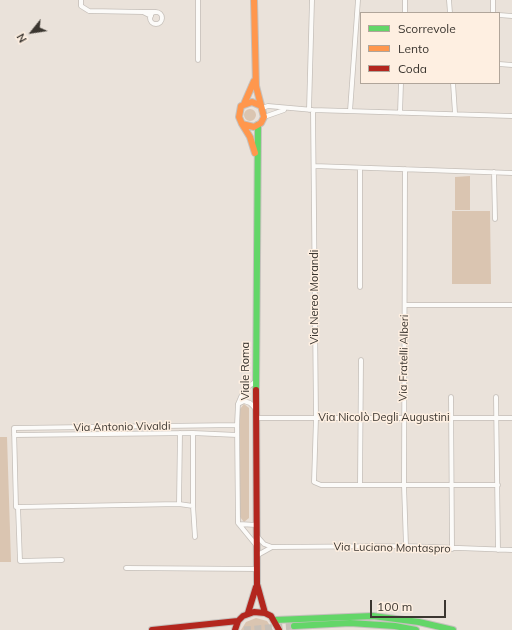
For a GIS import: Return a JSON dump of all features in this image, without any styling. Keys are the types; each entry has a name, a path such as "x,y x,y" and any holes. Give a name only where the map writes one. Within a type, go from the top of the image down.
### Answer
{"main road":[{"path":"254,0 256,94 264,117 258,125 250,127 242,124 238,113 250,94 255,74"},
{"path":"244,104 252,102 261,106"},
{"name":"Viale Roma","path":"242,124 250,137 256,158"},
{"name":"Viale Roma","path":"248,613 257,584 256,158 258,125"},
{"name":"Viale Roma","path":"257,584 266,613"},
{"path":"152,630 238,621 248,613 254,612 266,613 275,620 279,630"},
{"path":"275,620 373,616 419,622 453,630"},
{"path":"235,630 238,621"},
{"path":"294,626 350,623 395,626 416,630"}],"street":[{"path":"81,0 81,6 89,12 144,12 155,12 162,15 160,22 153,22 151,16 144,12"},
{"path":"198,0 198,60"},
{"name":"Via Nereo Morandi","path":"312,0 311,110 314,166 316,418 315,484 360,484"},
{"path":"350,111 358,0"},
{"path":"404,12 405,0"},
{"path":"449,0 450,12"},
{"path":"492,0 493,12"},
{"path":"151,16 155,12"},
{"path":"500,15 512,16"},
{"path":"500,64 512,65"},
{"path":"400,113 401,84"},
{"path":"453,84 455,114"},
{"path":"261,106 311,110 512,116"},
{"path":"264,117 290,109"},
{"path":"314,166 512,173"},
{"path":"360,168 360,287"},
{"name":"Via Fratelli Alberi","path":"405,169 404,485 406,546"},
{"path":"494,172 495,219"},
{"path":"405,305 512,305"},
{"path":"361,360 360,484 498,485"},
{"path":"256,381 244,390 238,404 237,435 239,524 257,545"},
{"path":"496,397 498,550"},
{"path":"451,398 452,549"},
{"path":"238,404 244,401 250,403 256,409"},
{"name":"Via Nicolò Degli Augustini","path":"256,418 512,418"},
{"name":"Via Antonio Vivaldi","path":"237,425 14,428 14,435 180,433 237,435"},
{"path":"179,504 180,433"},
{"path":"194,433 193,506 195,538"},
{"path":"14,435 16,507 18,507 20,561 62,560"},
{"path":"18,507 179,504 193,506"},
{"path":"239,524 256,525"},
{"path":"256,536 264,544 272,547"},
{"name":"Via Luciano Montaspro","path":"256,556 272,547 406,546 452,549 512,550"},
{"path":"126,568 257,569"}],"shaded area":[{"path":"248,109 252,109 256,115 252,121 248,121 244,117 244,113"},
{"path":"470,176 470,210 455,210 455,177"},
{"path":"452,211 490,211 491,284 452,284"},
{"path":"244,404 249,408 249,518 244,522 240,517 240,409"},
{"path":"0,437 7,437 11,562 0,562"},
{"path":"256,618 267,621 273,630 241,630 246,622"}],"tunnel":[{"path":"244,630 294,626"}],"traffic: fast":[{"path":"256,390 258,125"},
{"path":"275,620 373,616 419,622 453,630"},
{"path":"294,626 350,623 395,626 416,630"}],"traffic: slow":[{"path":"254,0 256,86 264,117 261,123 254,127 242,124 239,117 241,106 252,102 259,105"},
{"path":"244,104 254,81"},
{"path":"242,124 250,137 255,153"}],"traffic: jam":[{"path":"256,390 257,584 265,613"},
{"path":"248,613 256,587"},
{"path":"235,630 238,621 243,616 254,612 265,613 271,616 279,630"},
{"path":"152,630 238,621"}]}
